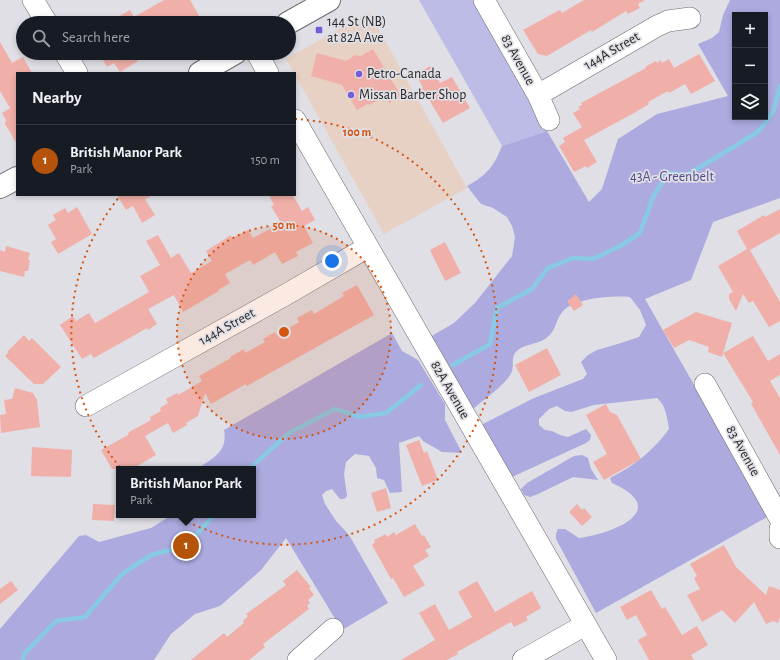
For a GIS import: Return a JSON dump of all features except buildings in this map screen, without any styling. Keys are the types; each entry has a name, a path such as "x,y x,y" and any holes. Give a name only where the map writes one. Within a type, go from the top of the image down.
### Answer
{"main road":[{"path":"296,19 329,0"},
{"path":"202,72 223,60"},
{"path":"0,187 16,179"}],"street":[{"path":"33,0 43,16"},
{"name":"83 Avenue","path":"484,0 538,95 550,120"},
{"name":"144A Street","path":"538,95 657,26 668,21 690,18"},
{"path":"69,60 76,72"},
{"path":"261,60 267,72"},
{"name":"82A Avenue","path":"296,122 606,660"},
{"name":"144A Street","path":"86,406 368,247"},
{"name":"83 Avenue","path":"705,384 780,519"},
{"path":"780,529 780,538"},
{"path":"523,660 586,625"},
{"path":"298,660 333,629"}],"shaded area":[{"path":"419,0 474,0 547,131 502,146"},
{"path":"369,12 467,188 384,234 296,77 296,72 293,72 287,60 296,60 296,53"}],"green space":[{"name":"43A - Greenbelt","path":"730,0 780,0 780,198 713,222 691,280 645,299 769,516 596,613 556,539 556,534 558,529 565,529 579,538 592,536 607,532 631,519 637,511 637,502 629,493 612,483 610,478 627,468 650,451 669,429 666,412 662,404 657,398 594,405 571,412 565,411 557,406 549,409 539,419 539,425 545,430 568,437 586,429 591,435 590,440 512,477 479,426 534,398 583,379 587,374 581,362 588,355 597,350 639,337 646,325 640,310 630,297 623,296 585,300 568,307 560,314 552,333 549,336 541,341 521,348 515,353 513,358 513,369 510,375 501,386 473,409 430,337 454,323 475,303 512,256 515,237 512,226 507,217 493,208 481,204 467,186 485,174 493,165 502,146 547,131 589,202 602,189 618,139 657,114 728,96 698,44 712,38 719,32 723,15"},
{"path":"392,333 402,351 418,360 445,404 445,420 462,453 442,452 423,441 419,436 399,443 402,492 390,493 384,480 377,478 376,468 369,456 355,454 346,462 344,474 347,496 344,499 340,499 332,489 326,491 322,495 325,504 336,521 349,535 388,603 342,630 286,538 261,570 220,606 195,614 171,634 154,660 0,660 0,629 79,536 86,535 99,542 151,528 167,518 256,518 256,466 202,466 218,454 224,444 224,430"},
{"path":"582,455 588,458 591,469 598,480 573,477 530,497 524,495 521,489 527,483 574,456"}],"waterway":[{"path":"453,365 490,344 497,308 532,289 548,268 573,258 593,259 620,246 640,233 653,197 668,173 687,175 759,131 773,112 780,86"},
{"path":"252,466 289,433 335,409 360,417 386,413 421,385"},
{"path":"23,660 24,654 56,621 85,617 122,574 151,555 186,546 211,518"}],"place":[{"name":"144 St (NB) at 82A Ave","path":"319,30"},
{"name":"Petro-Canada","path":"359,74"},
{"name":"Missan Barber Shop","path":"351,95"},
{"name":"British Manor Park","path":"186,546"}]}
